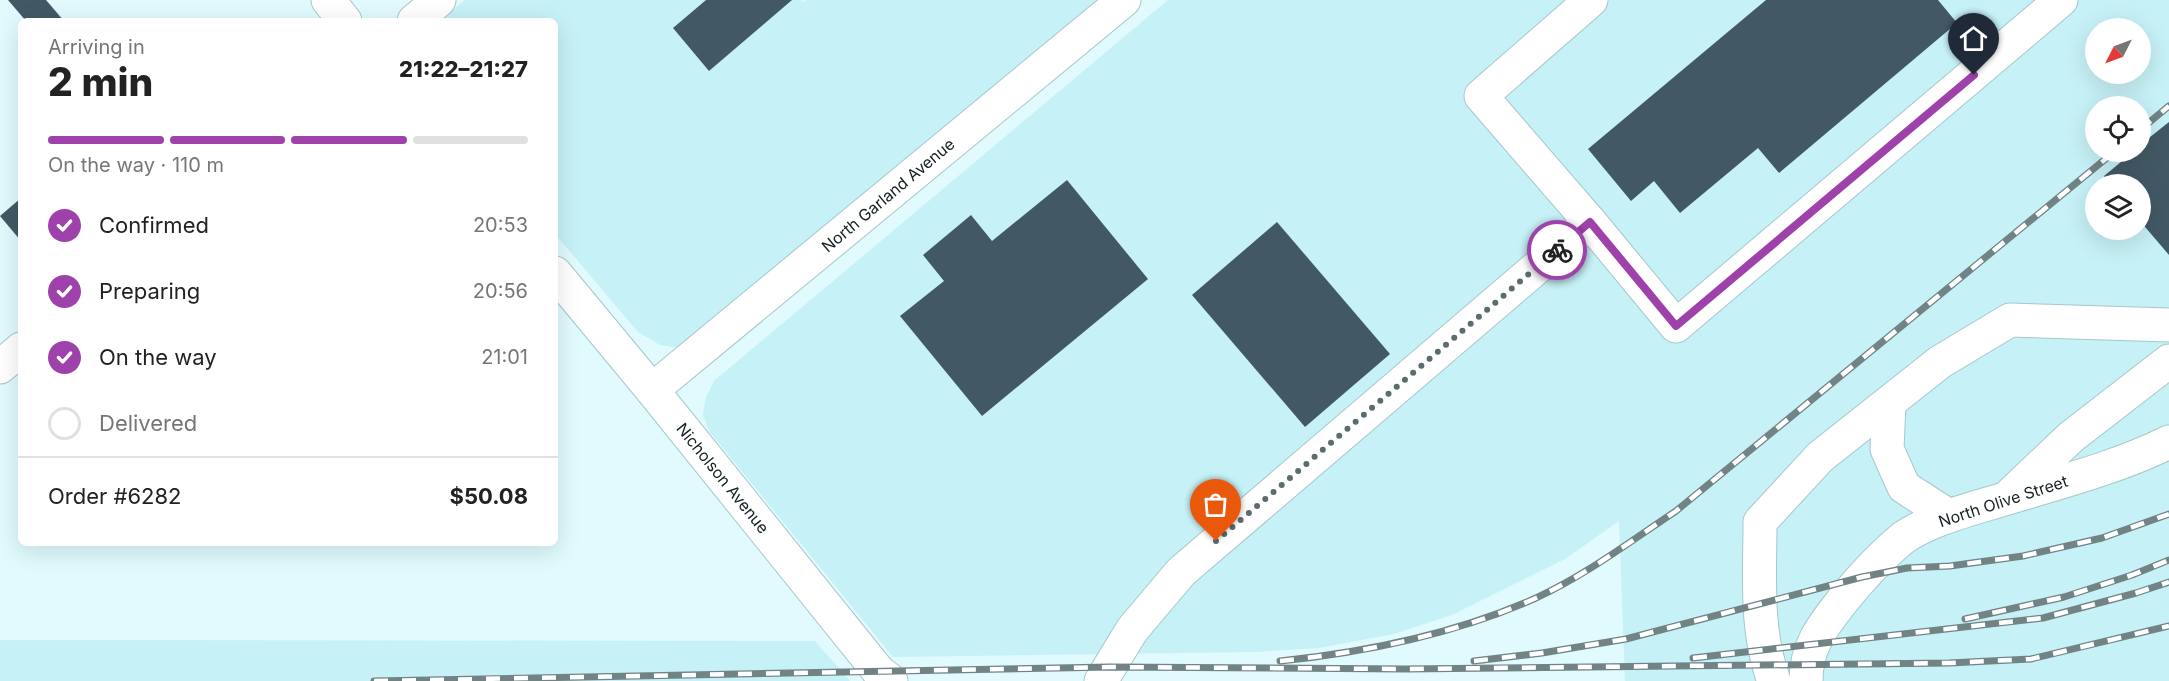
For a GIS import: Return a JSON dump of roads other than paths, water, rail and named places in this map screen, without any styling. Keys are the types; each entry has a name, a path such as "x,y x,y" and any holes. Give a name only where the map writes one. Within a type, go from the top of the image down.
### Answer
{"street":[{"path":"328,0 343,18"},
{"path":"418,18 439,0"},
{"name":"North Garland Avenue","path":"652,390 1124,0"},
{"path":"1591,0 1481,96 1676,326 2061,0"},
{"path":"1101,681 1132,630 1180,572 1590,222"},
{"name":"Nicholson Avenue","path":"558,277 879,672 891,681"},
{"path":"1774,681 1764,650 1760,522 1820,457 1940,362 2010,320 2169,325"},
{"path":"0,367 18,352"},
{"path":"2006,498 2072,437 2169,361"},
{"path":"1889,403 1887,449 1904,487 1949,516"},
{"name":"North Olive Street","path":"1806,681 1806,664 1812,644 1831,615 1862,576 1905,537 1949,516 2138,457 2169,442"}],"railway":[{"path":"2151,121 2169,106"},
{"path":"1280,661 1378,647 1474,622 1536,598 1590,568 1676,511 2102,162"},
{"path":"1474,661 1542,653 1626,639 1862,577 1907,568 1950,566 2023,556 2102,538 2169,514"},
{"path":"1965,619 2064,597 2132,575 2169,560"},
{"path":"1693,658 2043,618 2169,582"},
{"path":"374,681 1110,667 1406,669 1949,663 2031,659 2169,626"}]}
